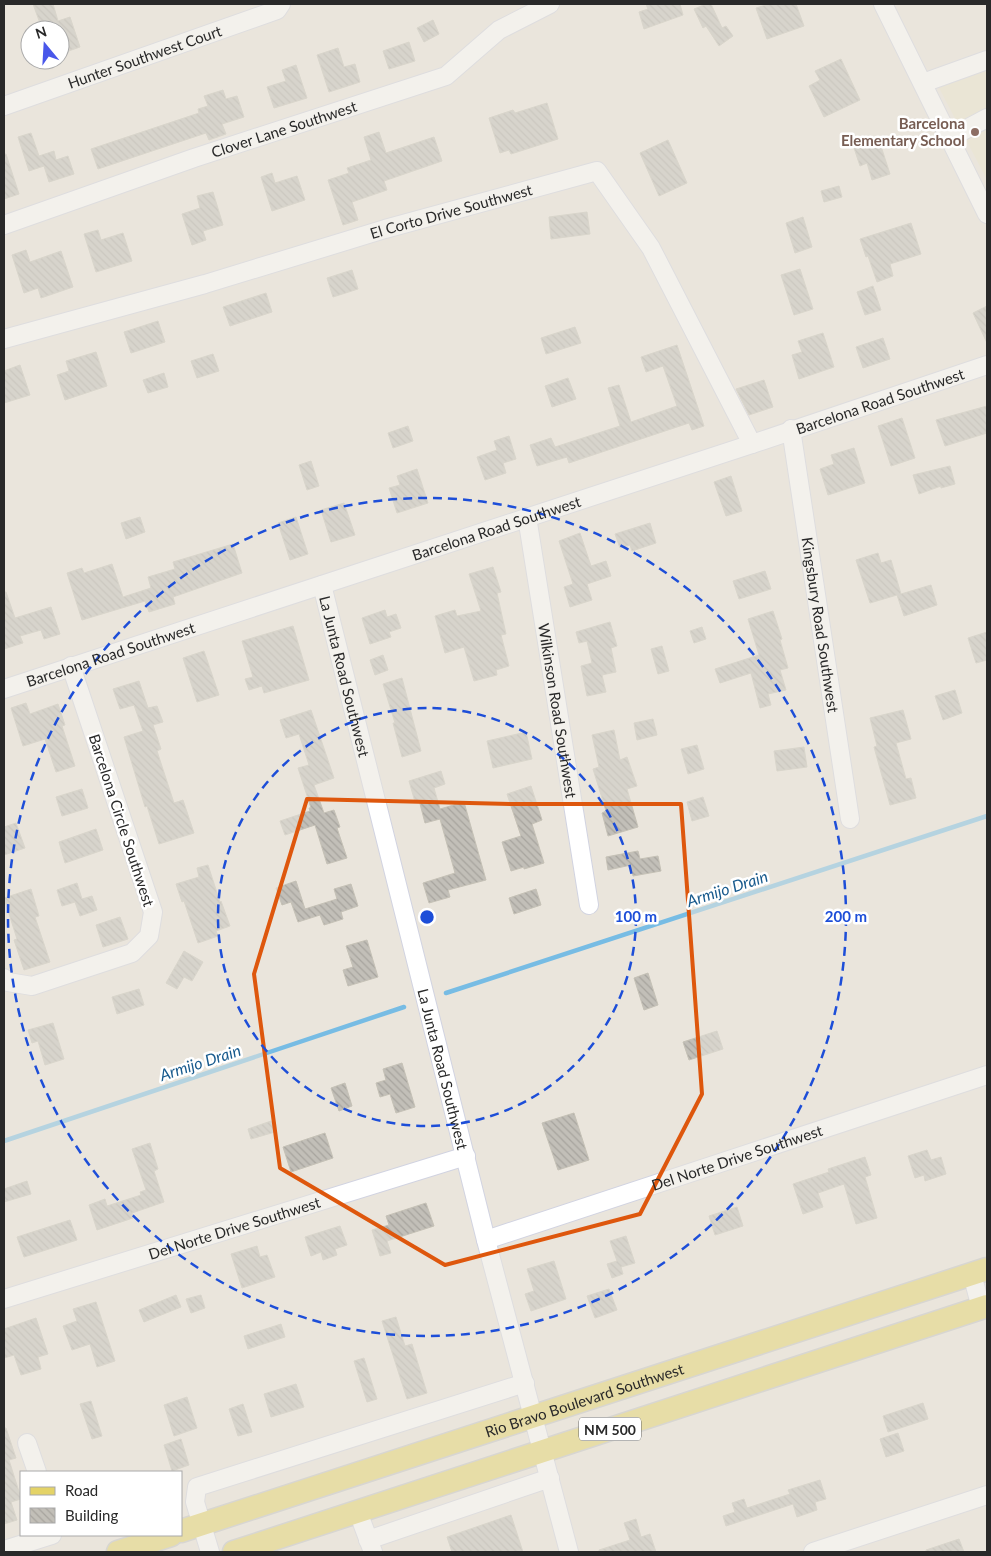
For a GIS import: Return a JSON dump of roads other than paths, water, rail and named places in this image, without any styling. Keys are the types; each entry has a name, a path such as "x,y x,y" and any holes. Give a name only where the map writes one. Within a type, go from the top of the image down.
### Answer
{"main road":[{"name":"Rio Bravo Boulevard Southwest","path":"191,1528 980,1271"},
{"name":"NM 500","path":"234,1552 984,1307"},
{"path":"118,1552 168,1536"}],"street":[{"name":"Hunter Southwest Court","path":"4,106 276,10 282,4"},
{"name":"Clover Lane Southwest","path":"4,225 194,158 446,76 499,30 550,4"},
{"path":"883,4 987,214"},
{"path":"923,83 987,60"},
{"path":"948,133 959,133 987,118"},
{"name":"El Corto Drive Southwest","path":"4,339 205,284 385,229 598,171 651,248 752,444"},
{"name":"Barcelona Road Southwest","path":"4,690 71,666 752,444 791,429 987,365"},
{"name":"Kingsbury Road Southwest","path":"791,429 850,819"},
{"name":"Wilkinson Road Southwest","path":"527,517 589,905"},
{"name":"La Junta Road Southwest","path":"322,585 486,1240 569,1552"},
{"name":"Barcelona Circle Southwest","path":"4,978 8,982 32,986 132,953 149,936 153,912 71,666"},
{"name":"Del Norte Drive Southwest","path":"486,1240 987,1075"},
{"name":"Del Norte Drive Southwest","path":"4,1300 466,1156"},
{"path":"980,1271 984,1307"},
{"path":"210,1552 191,1528 196,1502 189,1490 525,1384"},
{"path":"27,1443 37,1471"},
{"path":"358,1512 370,1546 550,1478"},
{"path":"813,1552 987,1495"},
{"path":"4,1550 49,1536"}],"waterway":[{"name":"Armijo Drain","path":"446,993 987,816"},
{"name":"Armijo Drain","path":"4,1141 404,1007"}],"place":[{"name":"Barcelona Elementary School","path":"975,132"}]}
